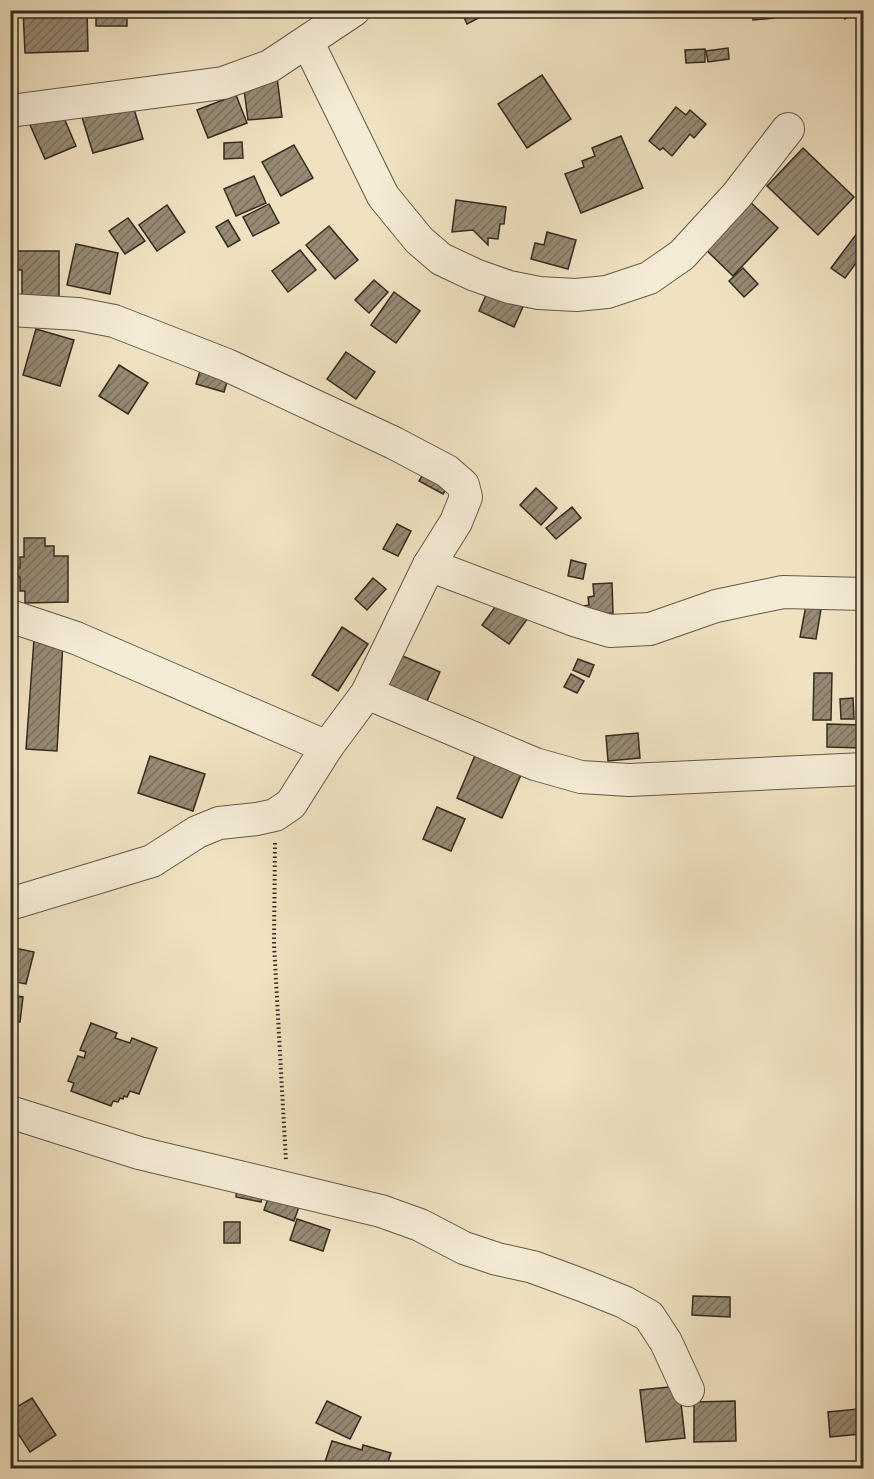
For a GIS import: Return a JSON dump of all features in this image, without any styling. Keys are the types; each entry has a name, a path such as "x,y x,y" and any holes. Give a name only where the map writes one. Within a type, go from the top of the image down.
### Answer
{"street":[{"path":"10,111 223,83 270,66 308,43 354,10"},
{"path":"308,43 383,196 419,240 441,259 475,275 509,287 539,293 576,295 607,292 649,278 682,255 736,195 788,129"},
{"path":"10,310 78,314 114,321 227,365 394,442 447,471 463,485 466,497 456,522 429,565 367,693 327,747 291,804 275,815 219,823 197,832 152,861 10,904"},
{"path":"429,565 577,621 610,631 650,629 716,606 783,592 864,594"},
{"path":"10,616 76,638 327,747"},
{"path":"367,693 535,764 580,777 629,780 864,769"},
{"path":"10,1112 140,1153 381,1210 420,1225 464,1248 497,1259 533,1267 624,1302 649,1316 666,1342 688,1390"}],"path":[{"path":"275,815 274,944 287,1188"}],"building":[{"path":"23,10 87,10 88,51 25,53"},
{"path":"96,10 127,10 127,26 96,26"},
{"path":"448,10 494,10 467,24 461,11 451,16"},
{"path":"752,10 773,10 774,18 753,20"},
{"path":"786,10 802,10 803,15 787,16"},
{"path":"838,10 856,10 845,19"},
{"path":"728,48 729,59 708,62 706,51"},
{"path":"705,49 705,62 686,63 685,50"},
{"path":"542,75 571,119 527,148 498,104"},
{"path":"277,77 282,117 248,120 243,82"},
{"path":"236,95 247,123 208,138 197,110"},
{"path":"131,99 143,139 93,153 81,114"},
{"path":"676,107 686,115 690,110 706,124 694,138 690,134 672,156 649,141"},
{"path":"61,111 76,146 45,159 30,125"},
{"path":"621,136 643,188 581,213 565,174 584,167 582,161 595,156 592,148"},
{"path":"242,142 243,158 224,159 224,143"},
{"path":"294,145 313,178 281,196 262,162"},
{"path":"803,148 854,197 818,235 767,186"},
{"path":"254,176 266,203 236,216 224,189"},
{"path":"747,199 778,228 733,276 702,246"},
{"path":"456,200 506,207 504,224 500,224 498,239 488,238 488,245 473,230 452,232"},
{"path":"269,204 279,223 253,236 243,217"},
{"path":"167,205 185,232 157,251 139,225"},
{"path":"128,218 145,241 125,254 109,231"},
{"path":"228,220 240,240 228,247 216,227"},
{"path":"864,224 864,252 845,278 831,268"},
{"path":"329,226 358,260 335,279 306,245"},
{"path":"547,232 576,240 568,269 531,259 535,243 544,245"},
{"path":"76,244 118,253 110,294 67,285"},
{"path":"300,250 316,270 288,292 272,271"},
{"path":"12,251 59,251 59,299 22,299 22,270 12,270"},
{"path":"743,268 758,284 744,297 729,281"},
{"path":"374,280 388,292 369,313 355,300"},
{"path":"490,286 525,302 514,327 479,311"},
{"path":"394,292 420,311 396,343 371,325"},
{"path":"36,329 74,340 60,386 23,375"},
{"path":"346,352 375,372 356,399 327,379"},
{"path":"203,361 231,369 224,392 196,384"},
{"path":"119,365 148,383 128,414 99,396"},
{"path":"426,469 450,483 443,494 419,481"},
{"path":"536,488 557,508 541,525 520,505"},
{"path":"572,507 581,518 556,539 546,528"},
{"path":"397,524 411,531 398,556 383,549"},
{"path":"24,538 45,538 45,546 54,546 54,556 68,556 68,602 25,603 25,591 20,591 20,577 10,577 10,568 20,568 20,557 24,557"},
{"path":"571,560 586,564 583,579 568,576"},
{"path":"373,578 386,589 367,610 355,599"},
{"path":"612,583 613,613 584,614 583,606 589,605 588,597 594,596 593,584"},
{"path":"501,599 528,618 509,644 482,625"},
{"path":"807,600 822,603 816,639 800,637"},
{"path":"342,627 368,644 338,691 312,675"},
{"path":"34,639 63,641 57,751 26,749"},
{"path":"398,654 440,672 426,703 384,686"},
{"path":"578,659 594,665 589,677 573,670"},
{"path":"814,673 832,673 831,720 813,720"},
{"path":"571,674 584,681 577,693 564,687"},
{"path":"853,698 854,719 841,719 840,699"},
{"path":"827,724 864,725 864,748 827,747"},
{"path":"638,733 640,758 608,761 606,736"},
{"path":"479,746 525,766 502,818 457,798"},
{"path":"150,756 205,774 193,811 138,793"},
{"path":"10,760 17,761 10,812"},
{"path":"437,807 465,819 451,851 423,839"},
{"path":"10,947 34,952 26,984 10,981"},
{"path":"10,995 23,997 20,1022 10,1021"},
{"path":"91,1023 117,1033 115,1038 130,1043 132,1038 157,1048 139,1094 130,1091 127,1097 120,1098 118,1102 113,1101 111,1106 71,1091 74,1083 68,1081 78,1056 84,1058 86,1052 80,1050"},
{"path":"10,1027 14,1059 10,1059"},
{"path":"237,1183 263,1188 261,1202 236,1197"},
{"path":"271,1190 301,1201 294,1221 264,1210"},
{"path":"297,1219 330,1230 323,1251 290,1240"},
{"path":"224,1222 240,1222 240,1243 224,1243"},
{"path":"693,1296 730,1297 730,1317 692,1315"},
{"path":"679,1386 685,1438 646,1442 640,1390"},
{"path":"32,1398 56,1435 30,1452 10,1421 10,1411"},
{"path":"327,1401 361,1417 350,1439 316,1423"},
{"path":"735,1401 736,1441 694,1442 694,1402"},
{"path":"858,1409 861,1434 830,1437 828,1412"},
{"path":"332,1441 362,1450 363,1445 391,1453 386,1468 323,1468"},
{"path":"548,1464 549,1468 530,1468 530,1465"}]}
